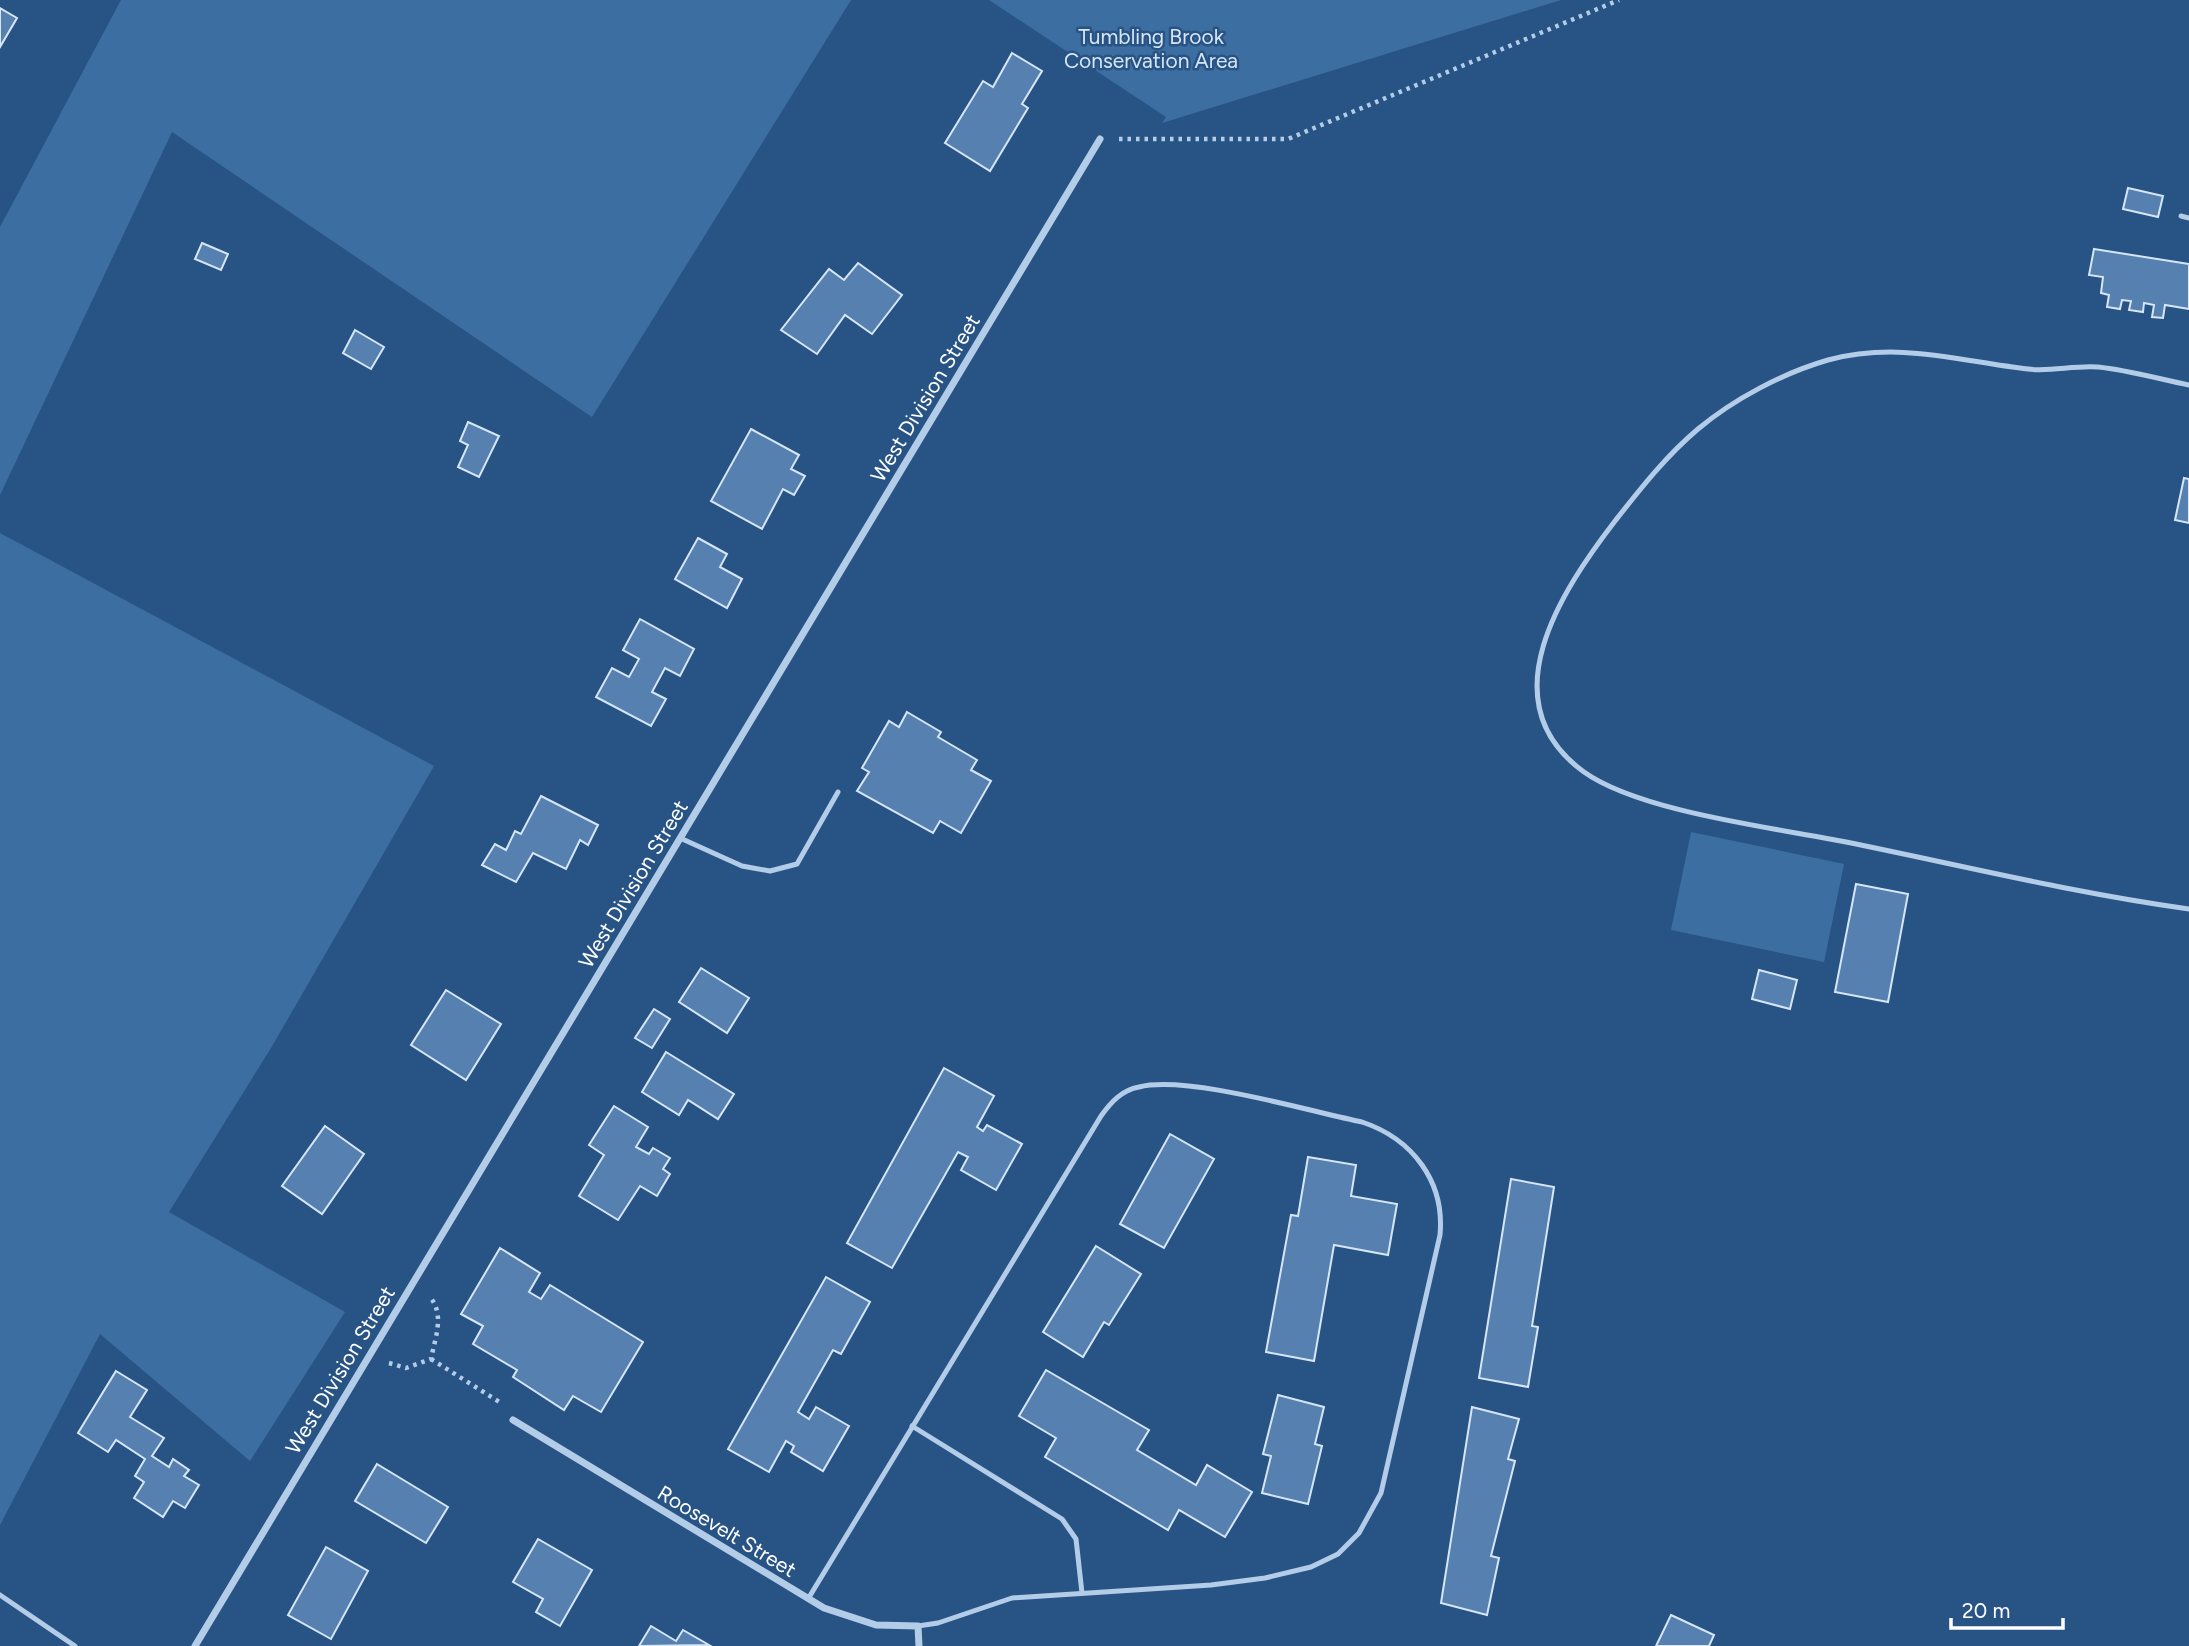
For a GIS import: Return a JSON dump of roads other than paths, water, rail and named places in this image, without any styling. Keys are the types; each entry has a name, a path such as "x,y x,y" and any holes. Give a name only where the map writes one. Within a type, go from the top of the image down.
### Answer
{"street":[{"name":"West Division Street","path":"195,1646 1100,139"},
{"name":"Roosevelt Street","path":"513,1420 807,1599 859,1622 918,1626"},
{"path":"918,1626 919,1646"}],"lane":[{"path":"2181,216 2189,218"},
{"path":"2189,385 2101,368 2040,370 1906,351 1848,355 1823,362 1767,386 1716,415 1678,447 1652,474 1590,554 1573,577 1553,617 1539,664 1538,688 1540,710 1546,726 1567,757 1594,778 1627,793 1689,811 1974,871 2189,909"},
{"path":"680,838 741,866 770,871 797,864 838,792"},
{"path":"807,1599 1101,1116 1122,1093 1137,1087 1154,1085 1193,1087 1362,1122 1379,1128 1406,1148 1438,1192 1440,1235 1381,1493 1359,1533 1338,1554 1325,1562 1265,1578 1210,1585 1012,1598 938,1623 918,1626"},
{"path":"912,1426 1062,1519 1076,1539 1082,1593"},
{"path":"0,1595 73,1645"}],"park label":[{"name":"Tumbling Brook Conservation Area","path":"1151,48"}]}
